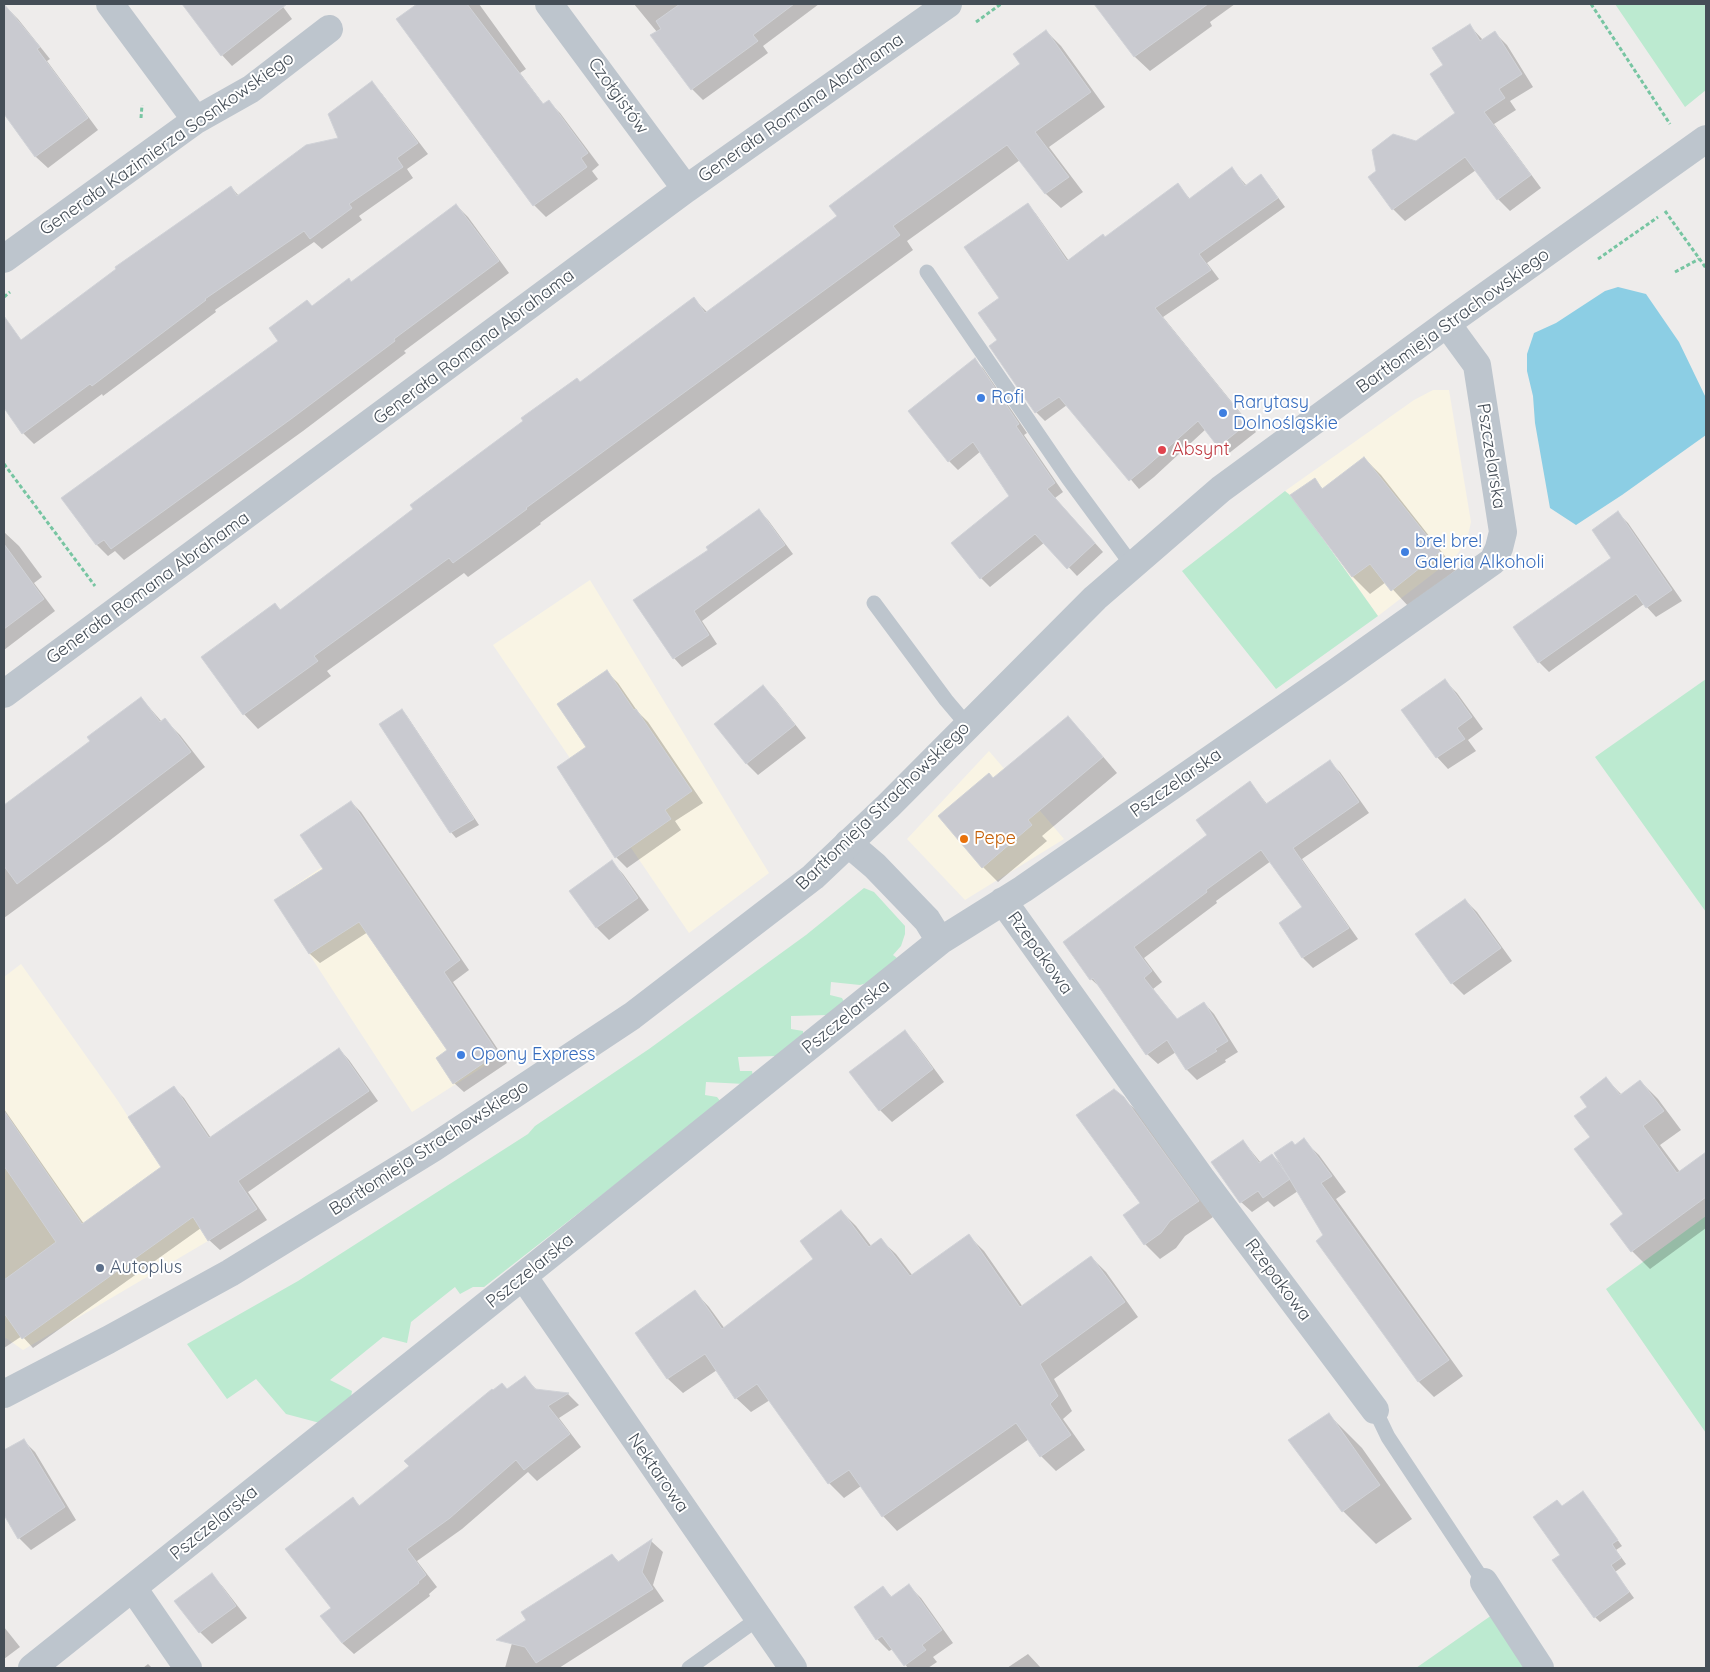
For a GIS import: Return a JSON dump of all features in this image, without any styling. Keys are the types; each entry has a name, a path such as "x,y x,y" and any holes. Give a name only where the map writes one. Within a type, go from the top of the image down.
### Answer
{"street":[{"path":"110,4 196,120"},
{"name":"Czołgistów","path":"549,4 686,189"},
{"name":"Generała Romana Abrahama","path":"4,694 686,189 948,4"},
{"name":"Generała Kazimierza Sosnkowskiego","path":"4,258 196,120 251,89 329,29"},
{"name":"Bartłomieja Strachowskiego","path":"4,1394 116,1336 230,1273 433,1148 632,1016 813,877 968,726 1095,598 1221,489 1447,324 1697,146"},
{"name":"Pszczelarska","path":"32,1668 940,941 1031,884 1493,561 1503,532 1477,365 1447,324"},
{"path":"848,843 875,866 927,920 940,941"},
{"name":"Rzepakowa","path":"1003,901 1201,1178 1375,1410"},
{"name":"Nektarowa","path":"523,1276 794,1668"},
{"name":"Rzepakowa","path":"1484,1582 1540,1668"},
{"path":"133,1588 188,1668"}],"lane":[{"path":"927,272 1068,478 1132,566"},
{"path":"874,603 946,700 968,726"},
{"name":"Rzepakowa","path":"1375,1410 1388,1437 1484,1582"},
{"path":"689,1668 759,1618"}],"path":[{"path":"1591,4 1697,146"},
{"path":"140,122 142,99"},
{"path":"1595,261 1672,206"},
{"path":"1665,211 1706,268"},
{"path":"1675,272 1699,259"},
{"path":"4,464 115,613"}],"shaded area":[{"path":"1433,390 1449,390 1471,522 1467,540 1456,556 1378,616 1306,515 1285,491 1414,400"},
{"path":"590,580 769,873 689,933 493,645"},
{"path":"989,751 1064,839 965,900 907,839"},
{"path":"322,867 348,905 399,870 460,960 444,972 500,1056 412,1112 274,900"},
{"path":"21,964 118,1101 208,1241 23,1350 6,1338 4,1339 4,977"}],"green space":[{"path":"1615,4 1706,4 1706,90 1685,107"},
{"path":"1285,491 1306,515 1378,616 1276,689 1182,571"},
{"path":"1706,679 1706,912 1595,757"},
{"path":"864,888 874,892 905,926 905,934 901,946 893,955 897,958 867,983 860,985 831,982 830,995 842,998 844,1002 828,1015 791,1016 791,1029 803,1031 803,1035 778,1056 738,1057 740,1071 752,1071 753,1077 744,1084 706,1082 705,1095 717,1097 721,1102 484,1287 473,1287 460,1294 455,1287 411,1322 407,1343 383,1337 330,1380 352,1391 351,1397 320,1423 286,1414 256,1379 227,1399 187,1344 298,1281 528,1134 535,1126 649,1049 806,935"},
{"path":"1706,1216 1706,1433 1606,1289"},
{"path":"1492,1615 1526,1668 1416,1668"}],"water":[{"path":"1618,287 1646,294 1679,342 1706,398 1706,435 1622,495 1576,525 1550,508 1535,423 1533,396 1527,371 1527,354 1534,333 1556,323 1605,291"}],"building":[{"path":"4,4 40,47 37,49 88,118 35,157 4,114"},
{"path":"182,4 287,4 221,56"},
{"path":"417,4 467,4 543,104 549,100 588,153 581,158 587,167 533,206 396,19"},
{"path":"680,4 794,4 753,35 758,41 691,90 650,35 661,29 656,21"},
{"path":"1094,4 1208,4 1134,57"},
{"path":"1470,24 1480,41 1495,31 1522,74 1499,89 1505,98 1484,112 1531,175 1497,200 1465,157 1392,210 1368,177 1376,171 1372,150 1393,134 1416,141 1455,113 1430,74 1443,65 1432,48"},
{"path":"1046,30 1091,92 1035,132 1069,177 1045,194 1007,145 893,226 900,235 453,563 449,558 314,656 318,661 243,715 201,657 275,603 280,610 413,509 410,505 523,421 521,418 577,378 580,382 694,297 705,313 837,216 829,206 1020,64 1013,54"},
{"path":"372,81 418,143 397,158 403,167 349,204 352,208 310,239 304,231 205,299 92,386 90,384 22,434 4,408 4,316 21,340 116,269 115,267 231,186 237,196 306,145 338,138 328,114"},
{"path":"1232,167 1245,186 1261,174 1278,198 1199,254 1211,270 1155,308 1248,423 1218,447 1198,421 1129,481 1059,397 1035,413 989,346 997,340 978,313 999,298 964,247 1028,203 1067,261 1103,234 1105,237 1178,183 1189,199"},
{"path":"456,204 499,261 291,419 111,549 104,540 96,545 61,498 278,341 269,328 307,300 312,306 349,278 351,282"},
{"path":"975,358 1019,424 1016,426 1055,483 1047,489 1095,543 1067,569 1035,534 980,579 951,543 1009,496 973,442 948,462 908,411"},
{"path":"1364,457 1440,552 1391,591 1370,564 1352,577 1290,495 1315,478 1322,489"},
{"path":"759,509 785,545 694,611 709,635 673,659 633,600 708,550 706,547"},
{"path":"1618,511 1672,590 1646,608 1636,594 1538,663 1513,627 1611,558 1592,530"},
{"path":"4,544 44,599 4,629"},
{"path":"607,670 692,791 665,810 671,819 615,858 557,767 586,747 557,704"},
{"path":"1445,679 1472,717 1457,728 1465,739 1436,758 1401,710"},
{"path":"763,685 795,725 746,764 714,724"},
{"path":"141,697 160,722 165,718 191,752 17,884 4,866 4,805 90,741 87,737"},
{"path":"402,709 474,819 450,833 379,724"},
{"path":"1068,716 1103,757 1028,820 1032,825 982,868 938,816 989,773 993,778"},
{"path":"1330,760 1359,802 1293,848 1349,928 1302,958 1279,923 1302,907 1261,850 1206,890 1207,892 1134,947 1152,971 1144,978 1177,1019 1204,1002 1228,1041 1215,1049 1217,1051 1186,1070 1167,1040 1146,1055 1093,978 1090,980 1063,942 1207,835 1196,820 1250,781 1266,804"},
{"path":"351,801 460,960 444,972 498,1053 453,1084 436,1058 447,1050 359,922 309,954 274,900 323,869 300,835"},
{"path":"612,860 638,898 596,928 569,891"},
{"path":"1465,899 1501,948 1451,984 1415,934"},
{"path":"905,1030 933,1069 879,1111 849,1072"},
{"path":"339,1048 369,1091 238,1181 257,1209 208,1241 193,1217 22,1339 4,1313 4,1280 56,1242 4,1166 4,1111 82,1224 161,1167 128,1117 174,1086 209,1138"},
{"path":"1606,1077 1620,1095 1640,1080 1664,1111 1643,1126 1677,1173 1706,1152 1706,1197 1631,1252 1610,1224 1623,1214 1574,1149 1590,1137 1574,1116 1587,1107 1580,1097"},
{"path":"1114,1089 1124,1097 1199,1201 1170,1221 1161,1233 1144,1245 1123,1215 1140,1203 1076,1115"},
{"path":"1304,1138 1332,1176 1321,1183 1449,1360 1418,1382 1316,1241 1323,1235 1274,1153 1292,1141 1295,1145"},
{"path":"1243,1140 1259,1163 1272,1154 1290,1179 1263,1198 1258,1191 1240,1203 1211,1162"},
{"path":"841,1210 869,1247 881,1238 910,1276 969,1234 1020,1307 1091,1256 1125,1302 1040,1364 1058,1396 1050,1404 1071,1435 1040,1457 1016,1423 882,1517 849,1470 828,1484 757,1384 735,1399 705,1354 667,1379 635,1333 695,1290 722,1329 813,1259 800,1241"},
{"path":"525,1376 535,1389 569,1393 548,1406 570,1434 524,1470 516,1460 450,1518 407,1549 426,1575 419,1583 342,1643 320,1616 331,1608 285,1549 353,1497 359,1506 409,1466 404,1461 492,1389 502,1383 507,1389"},
{"path":"1329,1413 1380,1485 1342,1512 1288,1440"},
{"path":"24,1439 65,1507 18,1539 4,1515 4,1450"},
{"path":"1583,1491 1618,1540 1612,1544 1621,1558 1611,1565 1629,1592 1594,1618 1552,1560 1560,1555 1533,1517 1557,1500 1562,1506"},
{"path":"652,1539 642,1572 653,1589 536,1663 525,1647 496,1640 526,1620 521,1612 612,1554 618,1562"},
{"path":"212,1573 236,1606 199,1633 174,1601"},
{"path":"909,1584 942,1630 922,1645 926,1650 904,1666 882,1636 876,1640 854,1607 883,1586 891,1597"}],"place":[{"name":"Rofi","path":"981,398"},
{"name":"Rarytasy Dolnośląskie","path":"1223,413"},
{"name":"Absynt","path":"1162,450"},
{"name":"bre! bre! Galeria Alkoholi","path":"1405,552"},
{"name":"Pepe","path":"964,839"},
{"name":"Opony Express","path":"461,1055"},
{"name":"Autoplus","path":"100,1268"}]}
